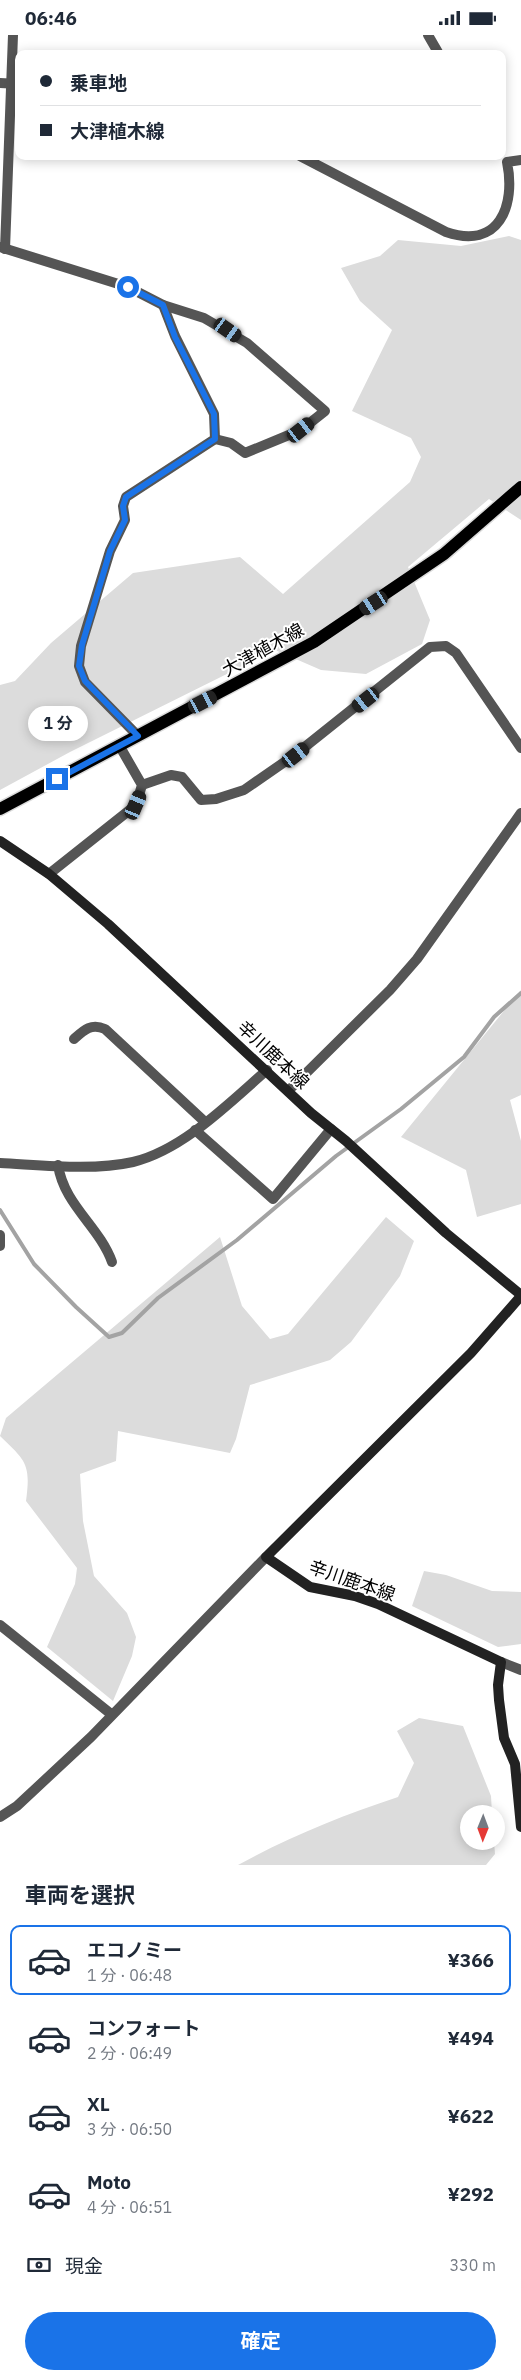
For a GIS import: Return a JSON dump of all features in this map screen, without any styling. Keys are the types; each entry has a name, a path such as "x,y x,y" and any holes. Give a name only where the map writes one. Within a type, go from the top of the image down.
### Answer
{"main road":[{"name":"大津植木線","path":"0,809 314,642 444,554 521,487"},
{"name":"辛川鹿本線","path":"0,841 49,874 446,1233 521,1296 471,1353 266,1557 310,1587 354,1596 378,1604 501,1662"},
{"path":"501,1662 498,1685 499,1700 504,1738 515,1764 521,1827"}],"street":[{"path":"13,35 15,83 2,248 128,287 163,305 204,318 228,330 247,343 325,411 301,430 245,453 222,439 215,439 126,497 123,506 125,520 110,551 82,645 79,666 85,681 138,736"},
{"path":"428,35 437,50"},
{"path":"0,83 15,83"},
{"path":"506,159 521,160"},
{"path":"308,160 458,236 476,236 494,227 505,215 510,194 505,160"},
{"path":"163,305 175,337 214,414 215,439"},
{"path":"142,785 171,775 182,777 201,800 216,799 244,790 296,755 430,647 446,646 456,653 521,749"},
{"path":"49,874 136,805 142,785 119,745"},
{"path":"288,1091 390,990 417,959 521,813"},
{"path":"74,1039 89,1027 97,1026 104,1029 206,1122"},
{"path":"0,1163 58,1165 132,1162 158,1153 206,1122 267,1070"},
{"path":"195,1130 273,1199 330,1129"},
{"path":"58,1165 63,1188 105,1245 112,1262"},
{"path":"0,1235 0,1247"},
{"path":"0,1817 17,1806 52,1774 266,1557"},
{"path":"0,1625 111,1714"},
{"path":"501,1662 521,1671"}],"shaded area":[{"path":"509,236 521,240 521,520 489,499 408,567 430,620 422,644 366,674 321,670 275,650 70,752 0,790 0,685 15,681 51,643 133,573 240,557 283,594 410,482 421,457 411,438 352,411 392,330 360,301 341,268 380,256 398,240 461,246"},
{"path":"521,990 521,1095 510,1100 521,1141 521,1204 477,1217 466,1170 401,1137"},
{"path":"386,1217 414,1241 400,1276 351,1342 330,1360 250,1385 236,1439 230,1453 118,1431 116,1461 80,1474 83,1521 94,1576 127,1613 136,1637 132,1656 113,1701 47,1647 75,1584 77,1568 26,1501 28,1479 25,1464 16,1451 0,1436 6,1418 220,1237 242,1306 270,1339 288,1334"},
{"path":"424,1571 446,1575 492,1591 521,1592 521,1644 498,1647 412,1606"},
{"path":"419,1718 463,1726 491,1796 492,1805 460,1805 460,1850 495,1850 495,1854 486,1865 238,1865 317,1827 398,1797 414,1763 397,1731"}],"waterway":[{"path":"0,1210 34,1264 76,1307 109,1337 122,1333 158,1298 237,1240 336,1156 401,1109 464,1057 494,1017 521,993"}],"route":[{"path":"57,779 138,736 99,698 85,681 79,666 82,645 110,551 125,520 123,506 126,497 140,490 215,439 214,414 175,337 163,305 128,287"}]}
